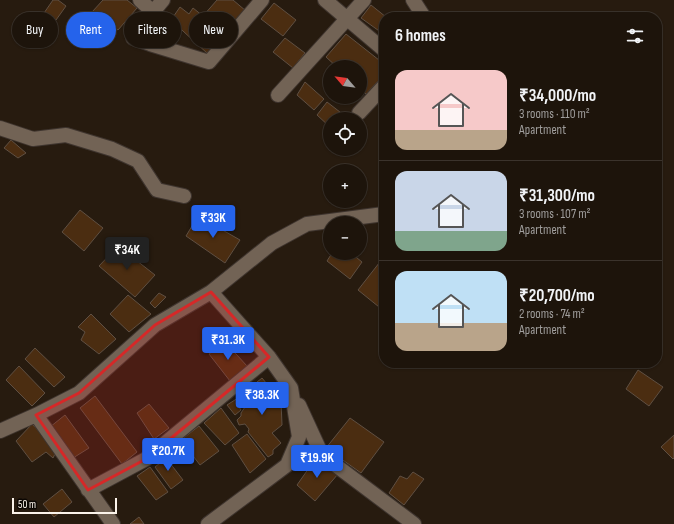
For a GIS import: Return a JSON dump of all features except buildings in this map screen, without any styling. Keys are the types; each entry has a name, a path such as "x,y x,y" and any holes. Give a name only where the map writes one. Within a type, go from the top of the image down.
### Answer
{"street":[{"path":"140,0 154,12 163,0"},
{"path":"163,48 209,62 262,0"},
{"path":"325,0 379,46"},
{"path":"278,95 364,0"},
{"path":"413,0 421,12"},
{"path":"360,112 379,91"},
{"path":"0,128 33,139 66,135 112,149 138,162 157,190 184,196"},
{"path":"0,431 79,393 155,325 211,292 272,243 307,224 379,215"},
{"path":"211,292 269,357 291,388 322,455 414,524"},
{"path":"88,490 146,460 269,357"},
{"path":"208,524 287,465 299,437 291,388"},
{"path":"36,415 113,524"}],"highlighted area":[{"path":"211,292 269,357 146,459 88,490 36,415 79,393 155,325"}]}
